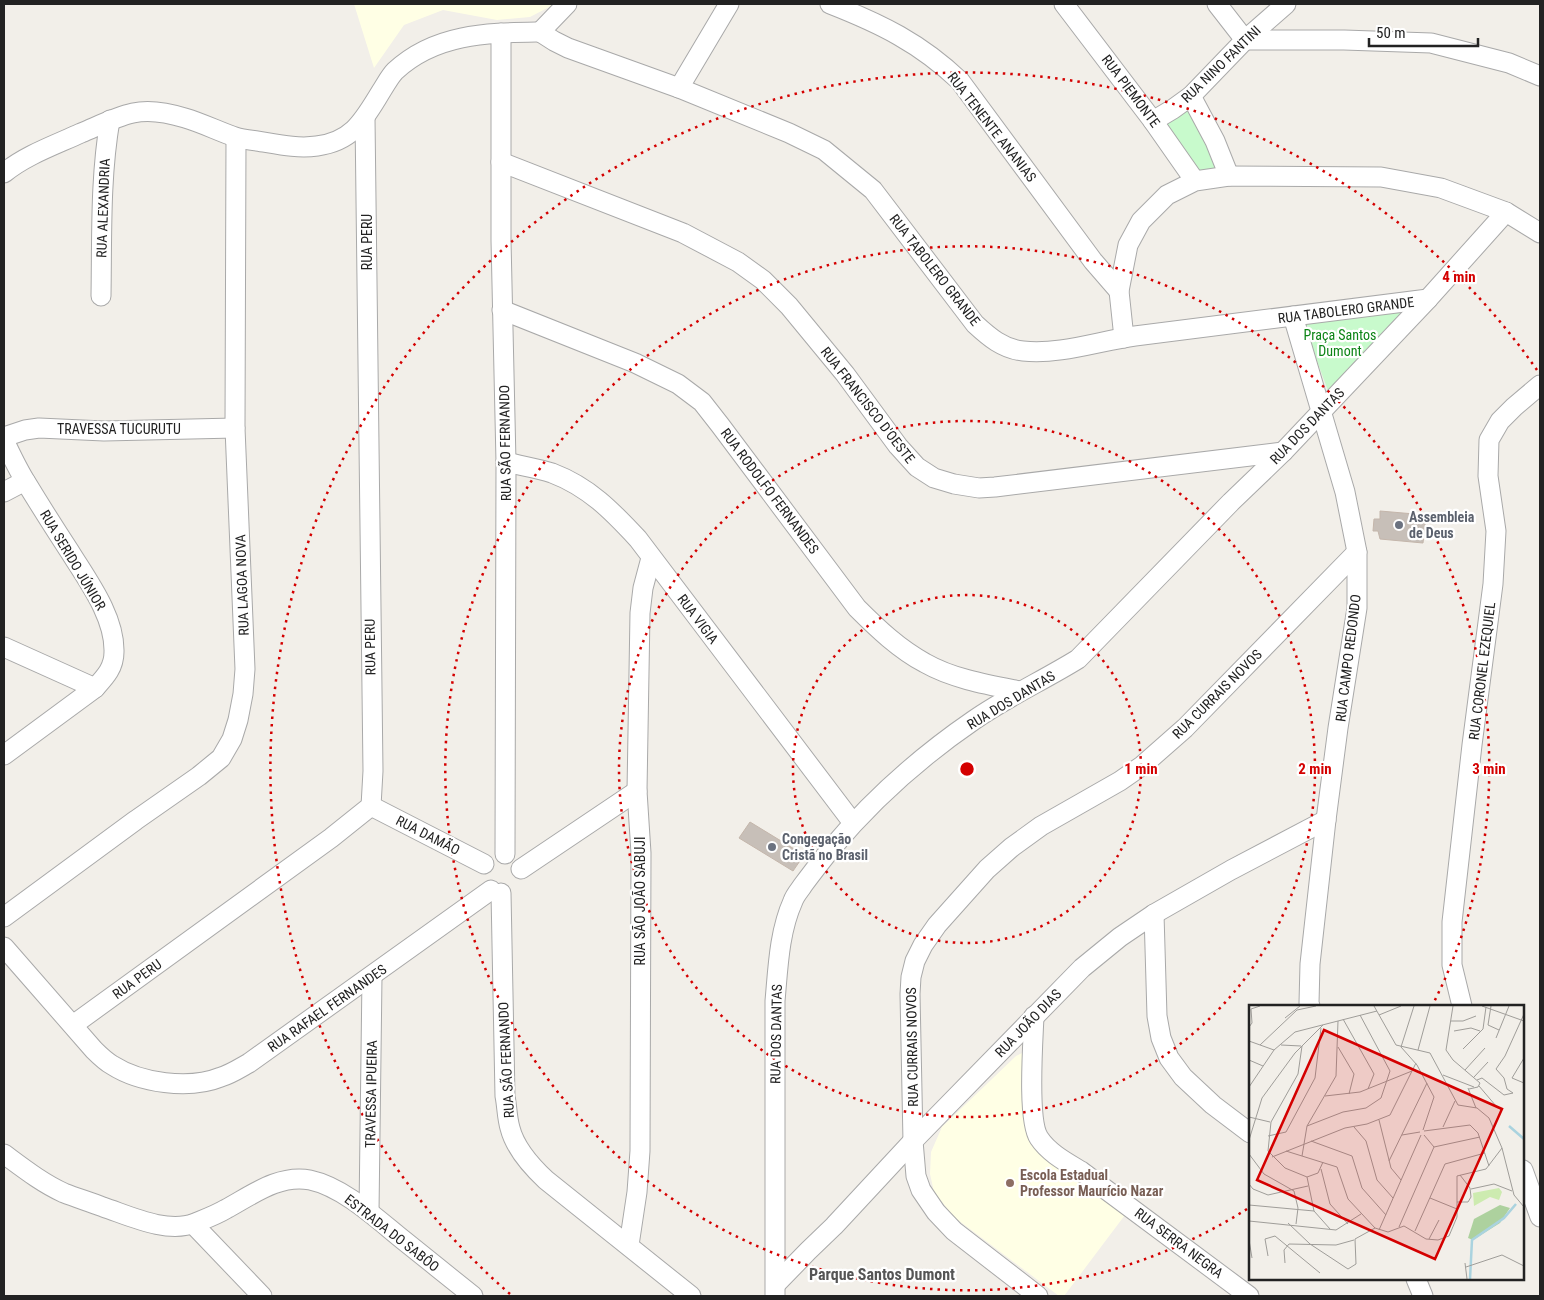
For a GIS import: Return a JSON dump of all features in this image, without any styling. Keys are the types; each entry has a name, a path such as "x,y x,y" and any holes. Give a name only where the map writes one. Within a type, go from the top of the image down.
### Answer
{"street":[{"path":"4,173 43,150 110,120 135,112 162,112 193,120 236,138 294,147 316,146 336,142 351,133 365,118 394,72 411,58 432,46 458,38 501,33 540,32 567,4"},
{"path":"679,88 729,4"},
{"name":"RUA TENENTE ANANIAS","path":"830,4 867,18 908,40 939,61 960,80 1093,261 1119,291"},
{"name":"RUA PIEMONTE","path":"1064,4 1153,121 1195,181"},
{"path":"1217,4 1245,40 1344,40 1431,43 1509,63 1540,76"},
{"name":"RUA NINO FANTINI","path":"1153,121 1191,96 1245,40 1286,4"},
{"name":"RUA TABOLERO GRANDE","path":"540,32 568,48 679,88 789,132 824,150 873,190 975,324 993,340 1007,348 1022,351 1047,351 1124,338 1428,299"},
{"name":"RUA SÃO FERNANDO","path":"501,33 502,310 506,462 505,854"},
{"path":"1191,96 1215,142 1229,176"},
{"name":"RUA PERU","path":"73,1025 323,844 371,806 373,770 365,118"},
{"name":"RUA ALEXANDRIA","path":"101,296 103,170 110,120"},
{"name":"RUA LAGOA NOVA","path":"4,917 199,776 221,758 232,739 238,720 245,670 235,428 236,138"},
{"name":"RUA FRANCISCO D'OESTE","path":"501,162 683,233 738,262 763,280 789,306 845,374 898,446 917,467 934,478 954,484 979,488 995,487 1283,452"},
{"path":"1093,261 1106,261 1118,256 1128,245 1141,221 1167,195 1195,181 1229,176 1382,177 1441,188 1506,212 1540,233"},
{"name":"RUA DOS DANTAS","path":"776,1290 775,1001 778,962 784,930 793,900 814,869 854,823 924,756 974,720 1078,659 1231,502 1283,452 1428,299 1506,212"},
{"path":"1124,338 1119,291 1128,245"},
{"name":"RUA RODOLFO FERNANDES","path":"502,310 635,363 678,384 702,402 857,608 880,632 926,664 953,675 1020,692"},
{"name":"RUA CAMPO REDONDO","path":"1293,316 1345,492 1357,552 1357,608 1326,820 1310,964 1310,1005"},
{"name":"RUA CORONEL EZEQUIEL","path":"1462,1005 1452,965 1452,922 1494,584 1496,532 1488,476 1489,440 1500,421 1540,385"},
{"name":"TRAVESSA TUCURUTU","path":"4,439 25,430 39,428 104,431 235,428"},
{"name":"RUA SERIDO JÚNIOR","path":"4,439 25,482 92,587 104,611 112,636 114,653 111,668 95,688 4,755"},
{"name":"RUA VIGIA","path":"506,462 552,473 598,498 615,514 632,533 854,823"},
{"path":"4,492 25,482"},
{"name":"RUA CURRAIS NOVOS","path":"1038,1296 954,1231 936,1212 921,1190 916,1176 914,1141 910,994 911,977 915,961 923,945 937,925 987,869 1012,847 1041,826 1120,781 1143,765 1185,728 1357,552"},
{"name":"RUA SÃO JOÃO SABUJI","path":"628,1245 636,1200 640,1151 641,854 638,791 640,613 643,588 651,558"},
{"path":"4,647 95,688"},
{"path":"520,869 638,791"},
{"name":"RUA DAMÃO","path":"371,806 484,864"},
{"name":"RUA JOÃO DIAS","path":"776,1290 808,1251 1082,968 1120,937 1154,914 1231,870 1326,820"},
{"path":"498,854 505,854 515,860 521,875 517,886 507,892 496,892 486,886 483,880 484,864 498,854"},
{"name":"RUA SÃO FERNANDO","path":"496,892 505,1096 510,1129 516,1144 530,1164 546,1180 691,1296"},
{"name":"RUA RAFAEL FERNANDES","path":"4,947 94,1050 110,1064 126,1073 147,1080 199,1084 221,1077 249,1063 372,976 496,892"},
{"path":"1154,914 1157,1016 1161,1038 1170,1058 1183,1077 1213,1105 1249,1132"},
{"name":"TRAVESSA IPUEIRA","path":"370,1212 372,976"},
{"name":"RUA SERRA NEGRA","path":"1034,1016 1032,1119 1038,1138 1057,1157 1081,1171 1249,1296"},
{"name":"ESTRADA DO SABÔO","path":"4,1154 30,1173 63,1192 143,1221 166,1225 182,1226 193,1224 280,1182 296,1179 310,1180 328,1186 370,1212 473,1296"},
{"path":"1524,1173 1540,1217"},
{"path":"193,1224 262,1296"},
{"path":"1416,1280 1423,1296"}],"shaded area":[{"path":"354,4 555,4 530,17 497,20 443,10 404,25 374,68"},
{"name":"Escola Estadual Professor Maurício Nazar","path":"1022,1053 1027,1055 1027,1130 1128,1211 1064,1296 1059,1296 954,1217 934,1192 930,1174 931,1152 942,1127 1016,1056"}],"green space":[{"path":"1190,108 1222,171 1198,174 1166,125"},
{"name":"Praça Santos Dumont","path":"1417,306 1330,396 1302,321"}],"building":[{"name":"Assembleia de Deus","path":"1380,511 1426,515 1423,543 1380,539 1378,531 1373,531 1374,519 1380,519"},
{"name":"Congegação Cristã no Brasil","path":"750,822 804,855 793,871 739,838"}],"place":[{"name":"Assembleia de Deus","path":"1399,525"},
{"name":"Congegação Cristã no Brasil","path":"772,847"},
{"name":"Escola Estadual Professor Maurício Nazar","path":"1010,1183"}],"district":[{"name":"Parque Santos Dumont","path":"882,1274"}]}
